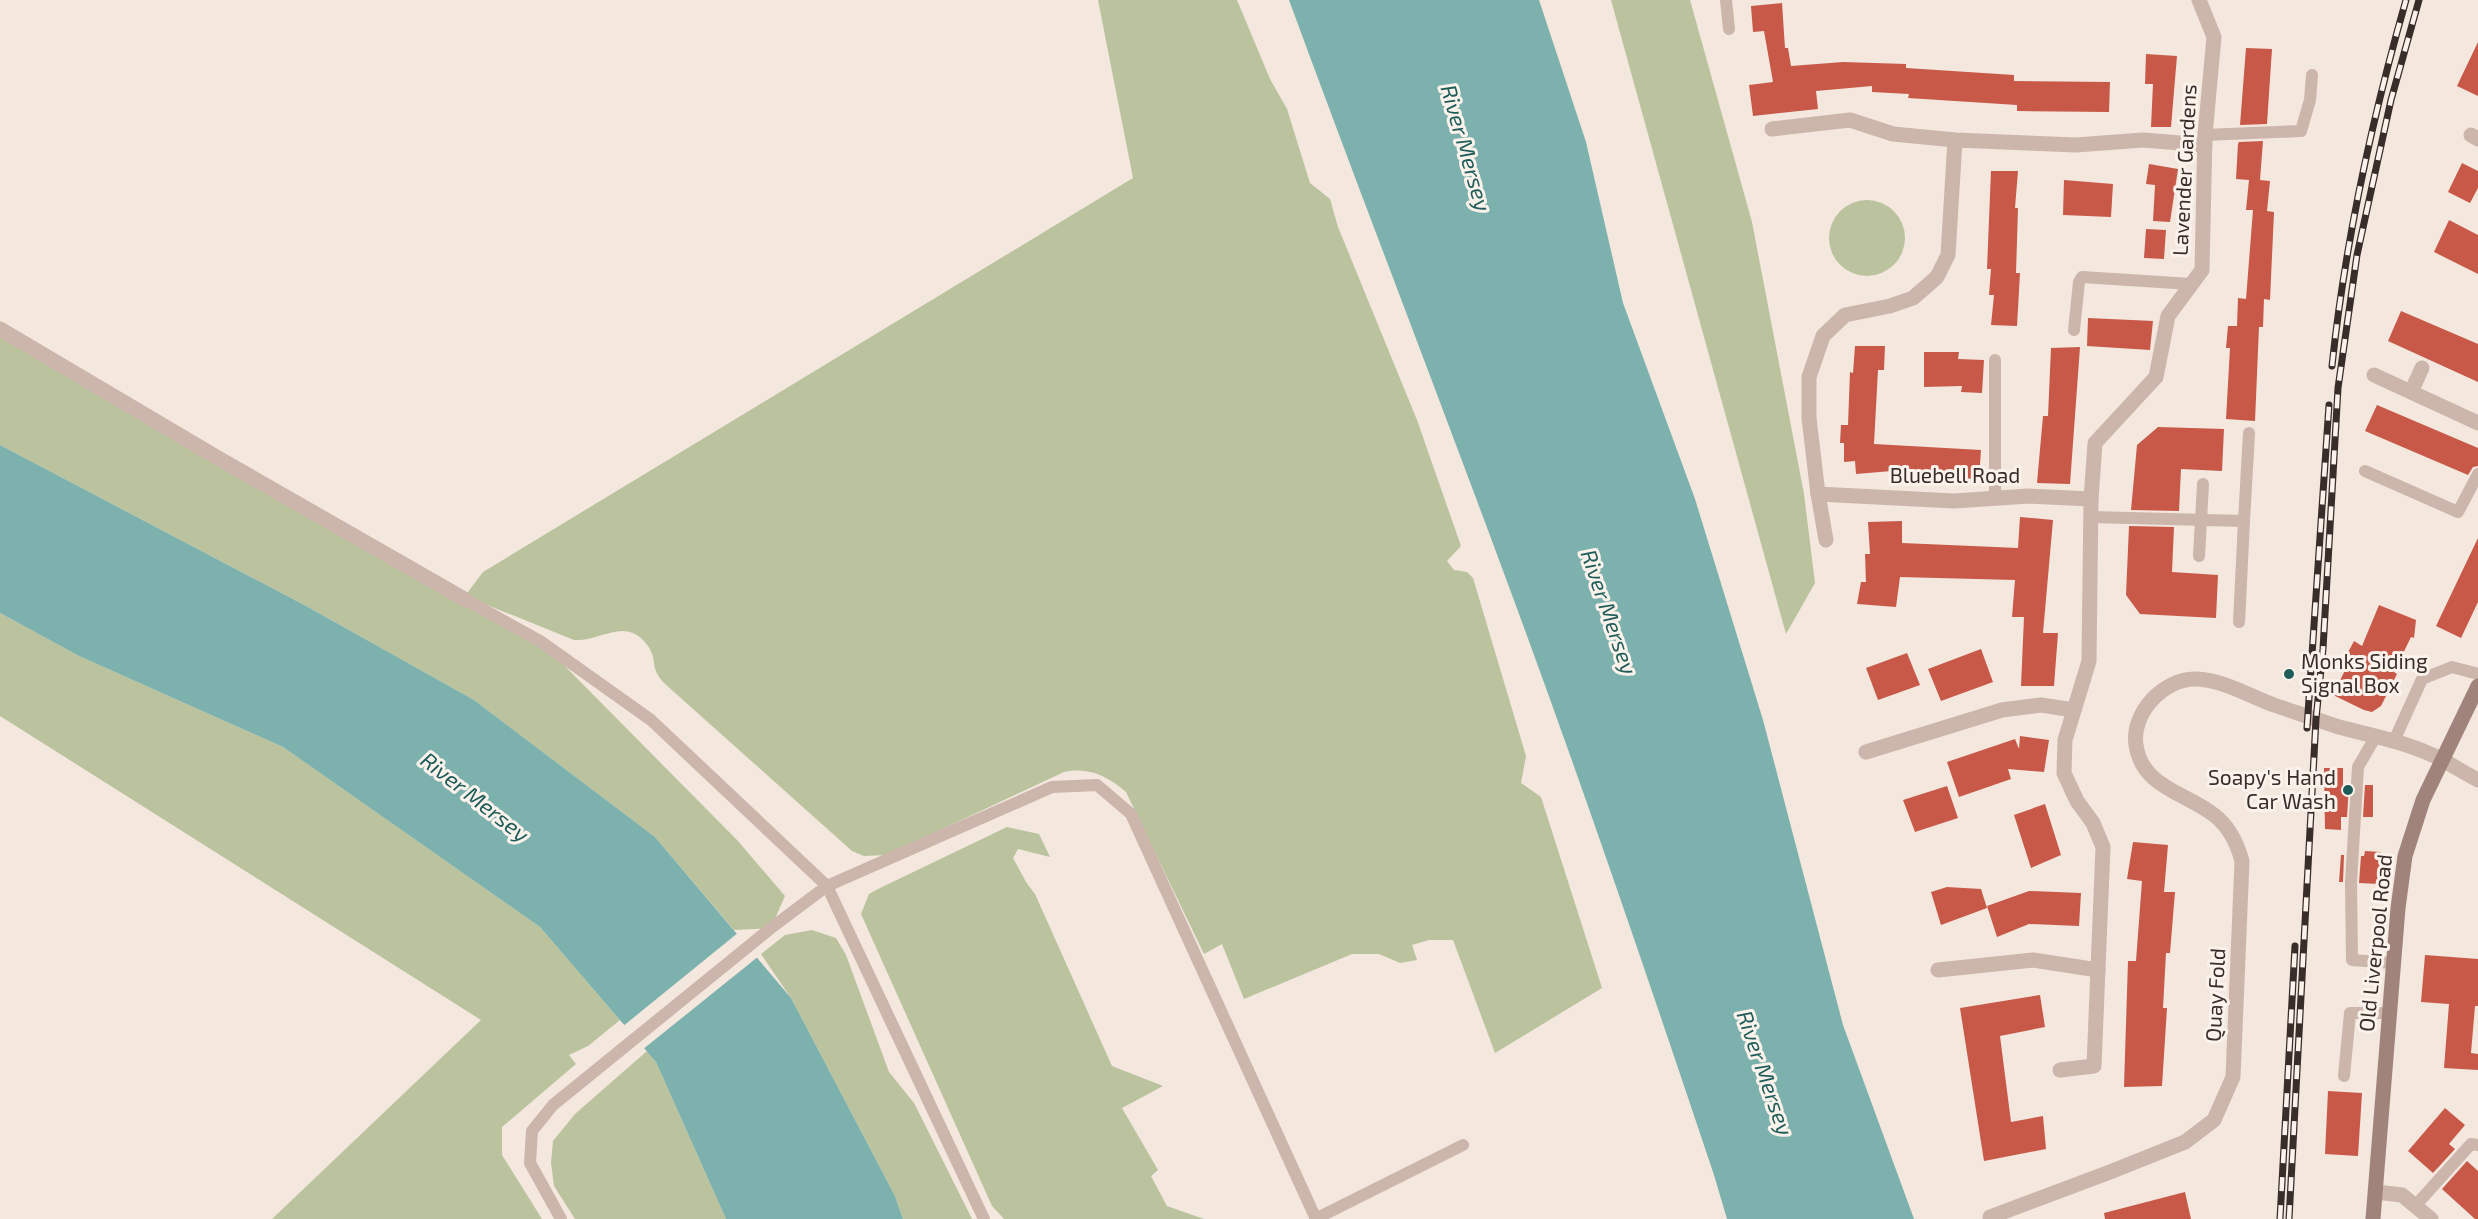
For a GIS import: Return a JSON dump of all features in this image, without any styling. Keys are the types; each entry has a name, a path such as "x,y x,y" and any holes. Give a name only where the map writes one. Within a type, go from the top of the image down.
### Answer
{"street":[{"name":"Lavender Gardens","path":"2060,1070 2094,1066 2103,847 2093,823 2077,801 2064,773 2065,740 2089,661 2091,499 2095,442 2156,377 2168,315 2202,270 2205,140 2214,37 2199,0"},
{"path":"1772,129 1850,120 1893,134 1955,140 2076,145 2143,140 2205,140"},
{"path":"1826,540 1809,418 1809,377 1823,336 1845,315 1890,306 1913,298 1937,278 1948,255 1955,140"},
{"path":"0,328 218,459 466,600"},
{"path":"2411,392 2422,368"},
{"path":"2374,375 2478,423"},
{"name":"Bluebell Road","path":"1818,494 1954,501 2029,496 2091,499"},
{"name":"Quay Fold","path":"1991,1219 1990,1217 2184,1142 2214,1120 2233,1077 2243,877 2240,853 2228,829 2215,815 2164,788 2151,776 2141,761 2136,745 2137,728 2142,711 2156,696 2172,685 2195,679 2224,684 2268,703 2340,727 2376,736"},
{"name":"Old Liverpool Road","path":"2373,1219 2393,963 2404,856 2412,829 2442,760 2478,686"},
{"path":"1866,752 2002,710 2041,705 2074,710"},
{"path":"2376,736 2442,760 2478,780"},
{"path":"1938,970 2033,960 2098,970"},
{"path":"2376,1192 2402,1195 2431,1219"}],"lane":[{"path":"1726,0 1729,29"},
{"path":"2205,140 2301,131 2310,100 2312,75"},
{"path":"2074,330 2079,282 2082,277 2088,275 2191,284"},
{"path":"1995,360 1995,498"},
{"path":"2239,622 2249,433"},
{"path":"2366,471 2458,512 2478,474"},
{"path":"2199,556 2203,484"},
{"path":"2091,518 2244,521"},
{"path":"466,600 540,641 651,720 827,886 984,1219"},
{"path":"2394,741 2422,679 2452,667 2478,674"},
{"path":"2376,736 2358,767 2351,882 2352,960 2393,963"},
{"path":"561,1219 530,1163 532,1131 553,1105 771,928 827,886 1052,788 1097,785 1131,814 1315,1219 1463,1145"},
{"path":"2344,1076 2350,1012 2390,1013"},
{"path":"2416,1205 2471,1144 2478,1145"}],"green space":[{"path":"1098,0 1237,0 1270,79 1287,109 1310,183 1330,199 1338,227 1417,420 1461,546 1447,561 1454,570 1467,572 1473,578 1526,756 1521,783 1541,797 1602,988 1495,1053 1453,940 1429,940 1412,945 1417,960 1400,963 1379,954 1352,954 1244,999 1222,944 1204,954 1126,792 1105,777 1082,771 1064,772 887,855 864,856 852,851 664,683 655,668 651,651 640,637 631,632 622,631 584,640 574,640 465,596 483,572 1133,178"},
{"path":"1611,0 1690,0 1752,222 1804,494 1815,583 1786,634"},
{"path":"1867,200 1881,203 1894,211 1902,224 1905,238 1902,252 1894,265 1881,273 1867,276 1853,273 1840,265 1832,252 1829,238 1832,224 1840,211 1853,203"},
{"path":"0,329 540,641 738,841 785,896 771,928 734,930 655,837 474,700 308,607 0,445"},
{"path":"0,613 79,656 283,747 540,927 620,1020 588,1046 569,1055 576,1064 502,1127 502,1155 542,1219 272,1219 481,1020 0,716"},
{"path":"1007,827 1039,834 1050,857 1018,849 1013,858 1035,894 1112,1066 1163,1086 1122,1108 1158,1170 1151,1176 1167,1206 1204,1219 1004,1219 992,1206 861,914 869,894"},
{"path":"812,930 836,938 846,955 889,1072 914,1103 972,1219 903,1219 895,1196 791,998 761,954 785,935"},
{"path":"647,1051 656,1062 726,1219 575,1219 554,1186 551,1163 553,1141 575,1114"}],"water":[{"name":"River Mersey","path":"1289,0 1539,0 1586,142 1623,303 1695,499 1763,720 1843,1025 1914,1219 1727,1219 1612,875 1559,725"},
{"name":"River Mersey","path":"0,445 308,607 474,700 655,837 791,998 895,1196 903,1219 726,1219 656,1062 540,927 283,747 79,656 0,613"}],"pier":[{"path":"739,932 759,956 642,1050 622,1027"}],"building":[{"path":"1782,3 1785,48 1788,48 1791,66 1843,62 1906,64 1906,68 2014,75 2014,81 2110,82 2109,112 2017,111 2017,105 1908,98 1909,94 1872,92 1872,86 1816,91 1818,109 1753,116 1749,85 1773,82 1764,31 1753,32 1751,6"},
{"path":"2478,42 2478,96 2457,86"},
{"path":"2246,48 2272,49 2267,124 2240,125"},
{"path":"2146,54 2177,56 2171,127 2151,127 2153,84 2145,84"},
{"path":"2263,141 2260,180 2270,181 2267,211 2274,212 2270,300 2264,299 2263,327 2259,327 2255,421 2226,419 2230,348 2226,348 2228,326 2237,326 2238,298 2246,299 2253,210 2246,210 2249,180 2236,179 2238,144 2239,142"},
{"path":"2462,163 2478,171 2478,188 2470,203 2448,192"},
{"path":"2149,164 2178,169 2170,222 2153,221 2155,185 2146,184"},
{"path":"1991,171 2018,171 2015,208 2018,208 2016,273 2020,273 2017,326 1991,325 1994,295 1989,295 1991,269 1987,269"},
{"path":"2064,180 2113,184 2111,217 2063,215"},
{"path":"2449,220 2478,235 2478,274 2434,252"},
{"path":"2146,229 2166,230 2164,259 2144,258"},
{"path":"2401,311 2478,344 2478,382 2388,341"},
{"path":"2088,318 2153,321 2150,350 2087,346"},
{"path":"1855,346 1885,346 1884,370 1878,370 1874,444 1981,450 1979,479 1915,477 1915,469 1856,474 1855,461 1844,462 1844,443 1840,443 1841,425 1848,425 1850,372 1853,373"},
{"path":"2080,347 2070,484 2037,483 2043,416 2048,416 2051,348"},
{"path":"1924,352 1959,352 1958,359 1984,360 1982,393 1961,392 1962,386 1924,387"},
{"path":"2377,405 2478,448 2478,466 2473,467 2468,475 2365,431"},
{"path":"2158,427 2224,429 2222,471 2181,469 2179,511 2131,510 2137,445"},
{"path":"2020,517 2053,520 2043,633 2058,633 2054,686 2021,686 2024,617 2012,617 2015,580 1900,577 1896,607 1857,604 1861,582 1866,582 1865,554 1870,554 1868,522 1902,521 1902,543 2018,548"},
{"path":"2129,526 2174,527 2172,572 2218,575 2216,618 2140,614 2126,595"},
{"path":"2478,538 2478,602 2461,638 2436,626"},
{"path":"2379,605 2416,620 2414,638 2411,637 2394,672 2397,674 2381,706 2372,712 2333,695 2348,664 2343,662 2354,641 2362,646"},
{"path":"1981,649 1993,682 1941,701 1928,669"},
{"path":"1907,653 1920,685 1878,700 1866,668"},
{"path":"2020,736 2049,740 2044,772 2008,769 2011,779 1959,797 1947,762 2015,739 2019,749"},
{"path":"2324,768 2343,768 2343,785 2349,785 2347,817 2341,817 2341,830 2325,829"},
{"path":"2365,785 2373,785 2373,817 2363,817"},
{"path":"1947,786 1958,818 1915,832 1903,800"},
{"path":"2045,804 2061,855 2031,868 2014,815"},
{"path":"2133,842 2168,845 2164,892 2175,892 2170,953 2166,953 2163,1008 2167,1008 2162,1086 2124,1087 2128,961 2136,961 2142,881 2127,879"},
{"path":"2365,851 2381,852 2379,884 2359,883 2361,856 2364,856"},
{"path":"2341,855 2344,855 2343,882 2339,882"},
{"path":"1947,887 1981,889 1987,908 1941,925 1931,892"},
{"path":"2029,891 2081,893 2079,926 2029,924 1997,937 1987,906"},
{"path":"2425,955 2478,959 2478,1006 2475,1006 2471,1053 2478,1054 2478,1070 2444,1068 2449,1004 2421,1002"},
{"path":"2040,995 2045,1027 2000,1036 2011,1122 2043,1116 2046,1149 1984,1161 1960,1008"},
{"path":"2328,1091 2362,1093 2358,1156 2325,1154"},
{"path":"2445,1108 2465,1125 2449,1144 2455,1149 2433,1173 2408,1151"},
{"path":"2467,1161 2478,1171 2478,1219 2475,1219 2442,1189"},
{"path":"2185,1192 2191,1219 2105,1219 2104,1213"}],"railway":[{"path":"2332,366 2344,273 2361,181 2406,0"},
{"path":"2289,1219 2316,719 2323,649 2338,388 2357,255 2391,100 2419,0"},
{"path":"2307,728 2329,405"},
{"path":"2280,1219 2295,946"}],"place":[{"name":"Monks Siding Signal Box","path":"2289,674"},
{"name":"Soapy's Hand Car Wash","path":"2348,790"}]}
